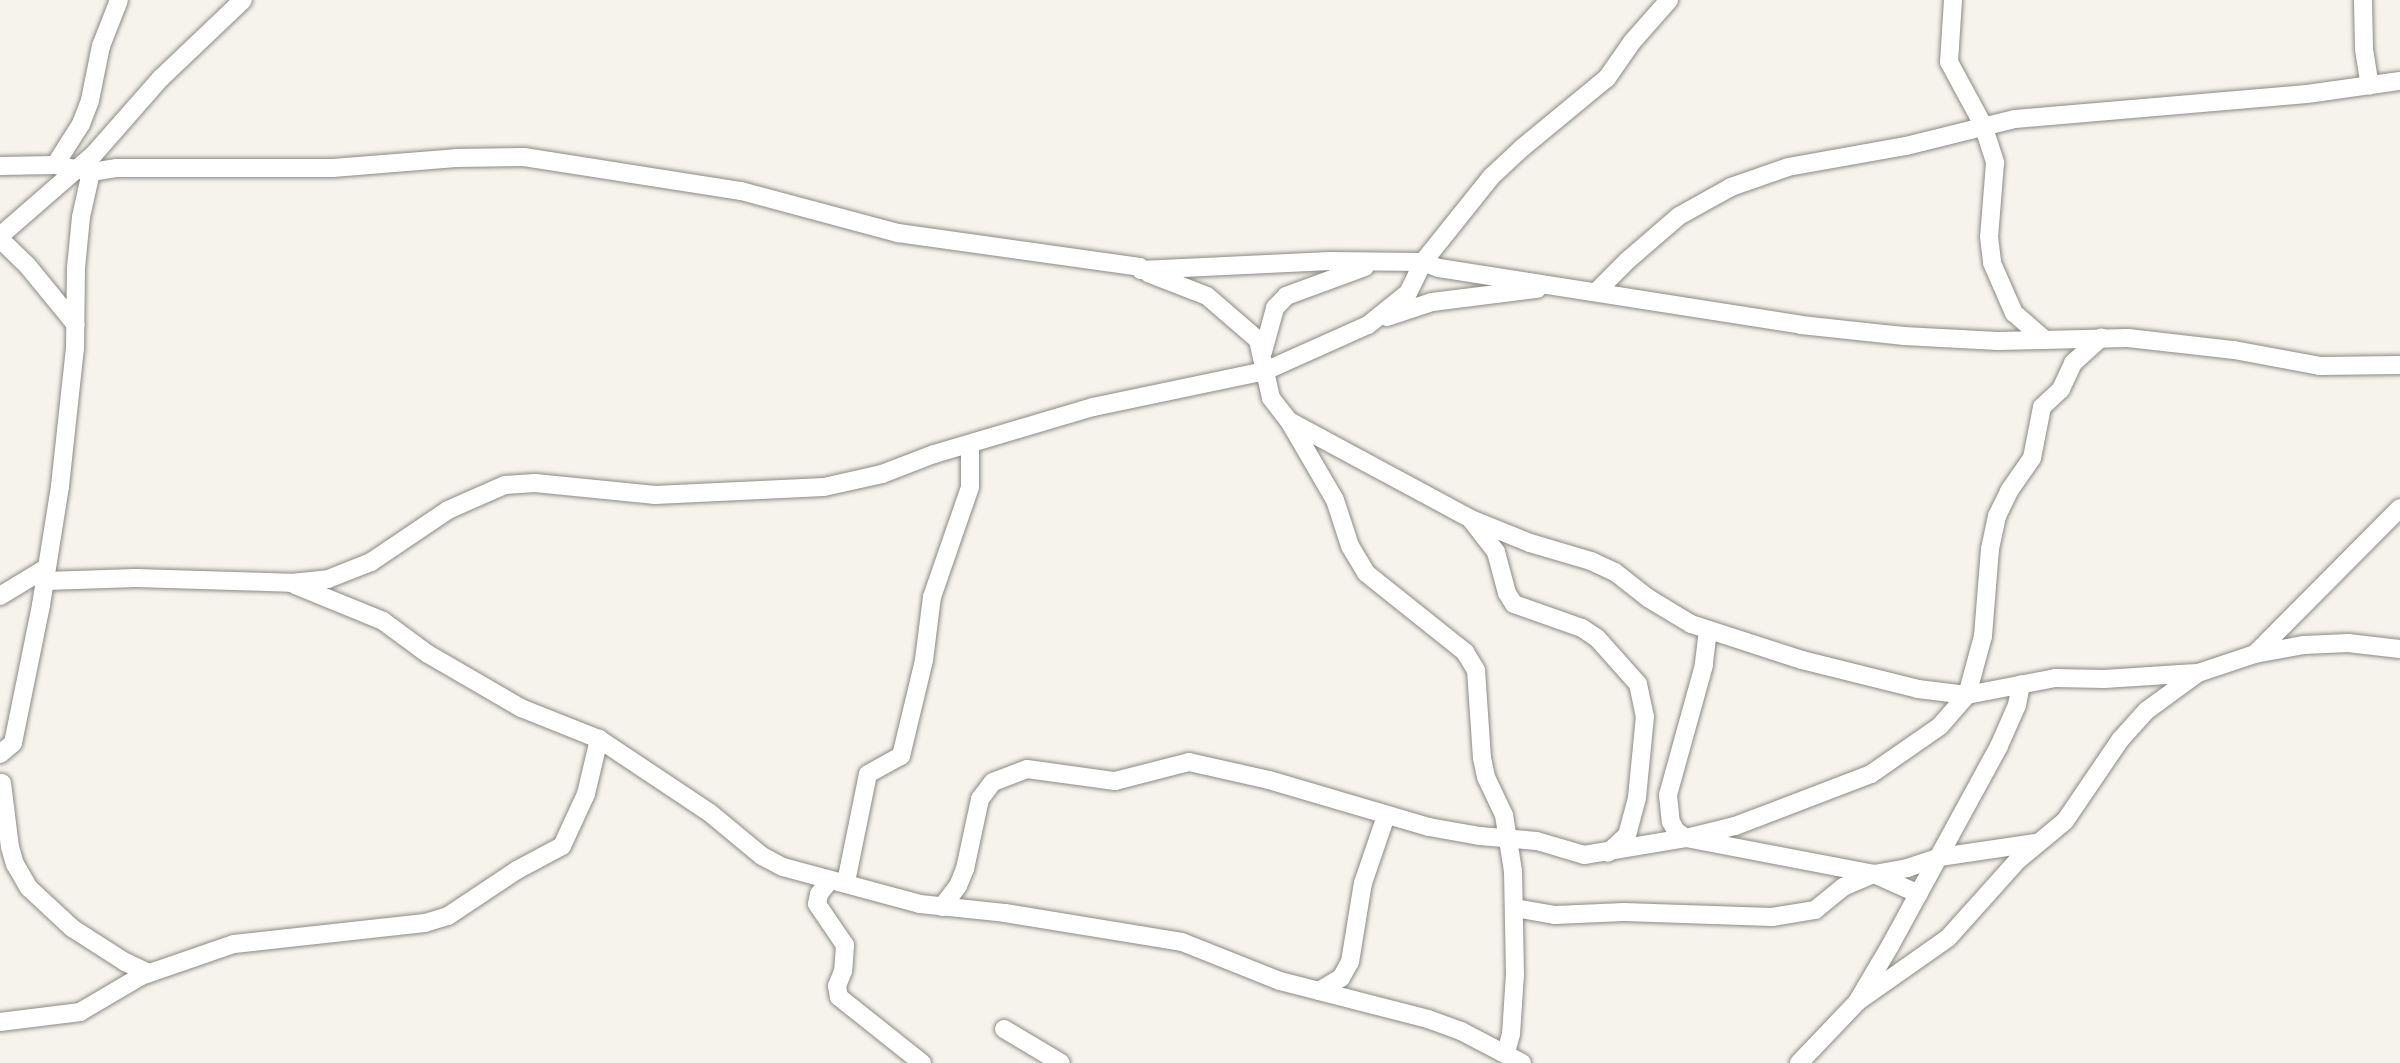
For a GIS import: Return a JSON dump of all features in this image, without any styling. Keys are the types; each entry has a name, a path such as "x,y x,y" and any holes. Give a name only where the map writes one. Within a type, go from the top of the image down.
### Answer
{"street":[{"path":"55,165 81,124 101,46 119,0"},
{"path":"76,325 27,265 0,238 83,172 161,78 243,0"},
{"path":"1373,321 1408,293 1423,262 1492,176 1607,78 1632,43 1669,0"},
{"path":"1953,0 1949,62 1983,125 1993,155 1996,177 1989,237 1992,263 2001,289 2014,313 2045,340"},
{"path":"2363,0 2364,49 2370,86"},
{"path":"1596,292 1679,216 1731,187 1801,164 1906,146 1983,125 2103,110 2235,101 2400,81"},
{"path":"0,166 55,165 83,172 116,168 333,168 456,158 524,157 741,191 898,233 1140,267 1141,270 1207,296 1258,340 1263,352 1271,398 1289,421 1335,500 1350,546 1366,573 1430,622 1472,661 1478,687 1486,777 1504,815 1509,838 1515,908 1513,1007 1506,1053"},
{"path":"83,172 76,325 61,476 45,575 6,749 1,786 9,846 15,864 29,888 72,928 125,962 149,973"},
{"path":"1141,270 1330,261 1423,262 1439,268 1801,325 1904,336 2045,340 2128,338 2234,350 2320,366 2398,367"},
{"path":"1263,352 1275,308 1286,296 1307,285 1380,262"},
{"path":"0,596 45,575 291,583 347,574 371,562 448,510 505,485 535,483 655,495 824,487 882,474 933,454 970,446 1093,407 1265,371 1373,321 1433,302 1559,286"},
{"path":"942,907 958,886 965,869 980,799 993,782 1027,769 1115,781 1189,762 1269,779 1386,816 1480,836 1547,843 1572,854 1608,853 1686,838 1735,825 1871,774 1940,726 1967,695 1983,636 1990,550 1997,516 2008,491 2032,458 2042,407 2061,389 2073,363 2101,338"},
{"path":"1289,421 1471,519 1530,543 1591,561 1615,572 1668,611 1708,631 1855,674 1917,689 1967,695 2055,678 2104,679 2198,673 2280,648 2327,643 2400,649"},
{"path":"922,1063 839,997 837,986 843,971 845,945 817,904 819,894 838,881 867,774 901,756 924,660 932,597 970,487 970,446"},
{"path":"2255,654 2400,508"},
{"path":"1471,519 1496,552 1507,593 1514,604 1582,628 1597,638 1638,684 1646,716 1637,797 1627,835 1608,853"},
{"path":"291,583 349,604 383,621 428,654 520,708 599,739 710,813 762,856 802,874 838,881 907,901 1050,920 1182,942 1280,981 1428,1019 1506,1053 1522,1063"},
{"path":"1708,631 1704,665 1668,795 1671,822 1676,831 1686,838 1874,874 1919,894"},
{"path":"1799,1063 1857,1002 1948,938 2035,843 2065,821 2080,803 2120,740 2146,711 2198,673"},
{"path":"1857,1002 1940,857 1999,746 2017,705 2021,684"},
{"path":"0,1022 80,1012 149,973 244,942 425,923 454,913 517,870 562,846 586,794 599,739"},
{"path":"1319,991 1341,978 1350,962 1363,883 1386,816"},
{"path":"1515,908 1555,915 1624,912 1772,917 1815,910 1843,887 1874,874 1907,869 1940,857 2018,843 2035,843"},
{"path":"1004,1029 1061,1063"}]}
